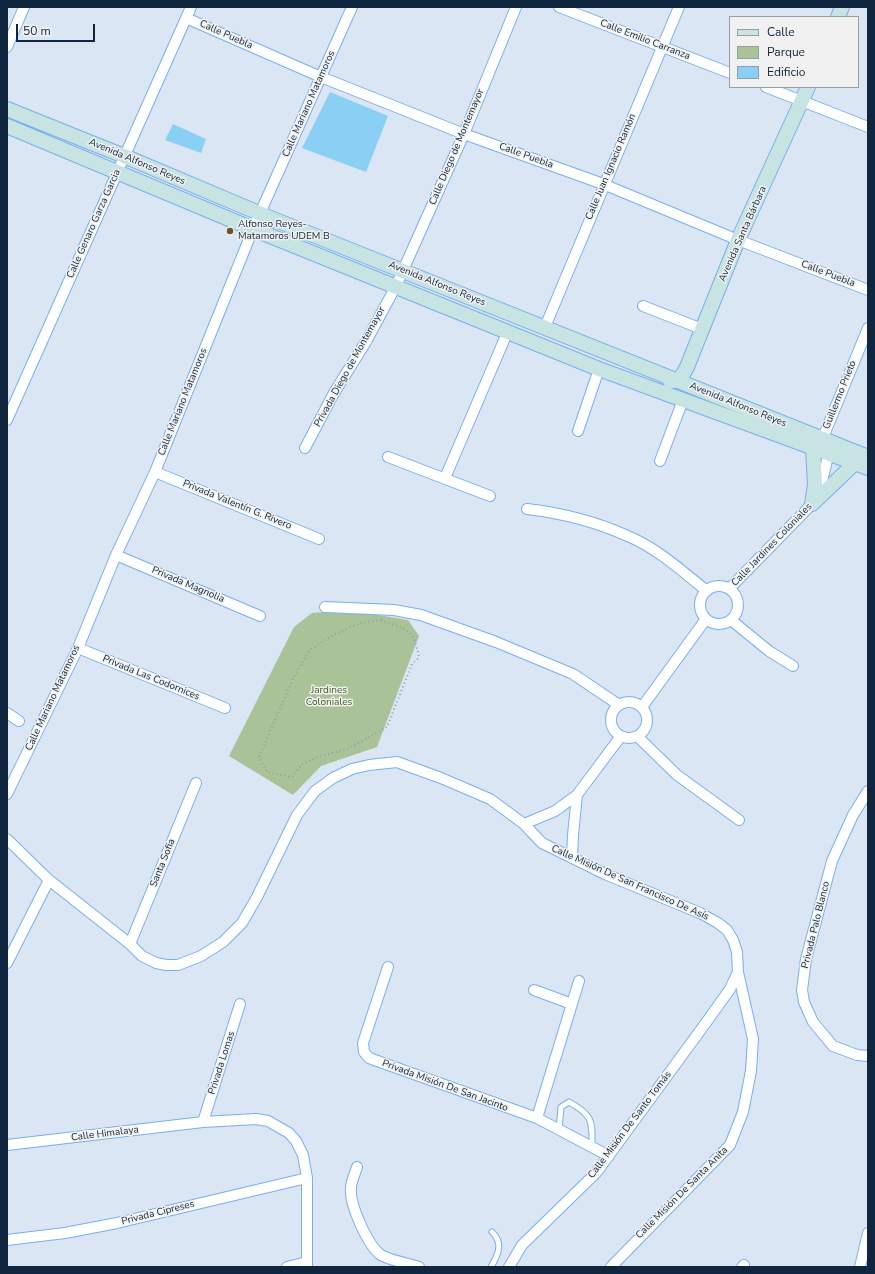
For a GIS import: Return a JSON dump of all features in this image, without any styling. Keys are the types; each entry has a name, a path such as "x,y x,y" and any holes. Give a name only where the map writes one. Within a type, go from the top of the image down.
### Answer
{"main road":[{"name":"Avenida Santa Bárbara","path":"679,381 687,367 738,240 808,88"},
{"name":"Avenida Alfonso Reyes","path":"7,108 260,214 679,381 818,444 828,454 868,468"},
{"name":"Avenida Alfonso Reyes","path":"7,126 253,229 599,369 683,400 818,444 868,457"},
{"path":"599,369 623,370 666,380 679,381"},
{"path":"812,504 818,444"},
{"path":"812,504 854,463"}],"street":[{"path":"7,47 24,7"},
{"name":"Calle Genaro Garza Garcia","path":"7,420 191,7"},
{"name":"Calle Mariano Matamoros","path":"7,794 78,648 116,555 155,472 253,229 352,7"},
{"name":"Calle Diego de Montemayor","path":"396,286 464,134 516,7"},
{"name":"Calle Emilio Carranza","path":"559,7 729,73"},
{"name":"Calle Juan Ignacio Ramón","path":"545,327 603,184 679,7"},
{"name":"Calle Puebla","path":"186,18 321,77 464,134 603,184 738,240 868,290"},
{"path":"768,88 868,127"},
{"name":"Privada Diego de Montemayor","path":"305,448 334,393 367,340 396,286"},
{"path":"643,306 702,329"},
{"name":"Guillermo Prieto","path":"818,444 868,328"},
{"path":"445,478 508,332"},
{"path":"578,431 599,369"},
{"path":"660,461 683,400"},
{"name":"Calle Jardines Coloniales","path":"729,589 812,504 823,480 828,454"},
{"path":"388,458 490,496"},
{"name":"Privada Valentín G. Rivero","path":"155,472 319,539"},
{"path":"527,509 556,512 630,537 664,558 707,591 702,598 700,605 702,613 706,619 716,624 722,624 731,620 769,651 793,666"},
{"name":"Privada Magnolia","path":"116,555 260,616"},
{"name":"Calle Jardines Coloniales","path":"707,591 718,586 729,589 738,600 736,614 731,620"},
{"path":"325,606 394,610 421,615 496,642 573,674 619,705"},
{"path":"642,707 706,619"},
{"name":"Privada Las Codornices","path":"78,648 225,708"},
{"path":"631,702 642,707 647,717 647,722 642,732 638,736 632,738 621,736 615,732 611,717 614,710 619,705 631,702"},
{"path":"7,713 19,721"},
{"path":"524,824 555,811 577,795 621,736"},
{"path":"638,736 677,775 739,820"},
{"name":"Calle Misión De San Francisco De Asís","path":"7,839 49,880 130,944 142,956 156,963 178,965 201,956 223,942 242,923 257,897 304,804 315,791 333,778 352,769 369,765 397,762 490,798 524,824 542,843 572,858 718,923 727,930 733,940 737,952 738,972"},
{"name":"Santa Sofia","path":"130,944 196,783"},
{"name":"Privada Palo Blanco","path":"868,791 853,815 832,861 806,959 802,990 804,1002 813,1022 833,1046 843,1051 868,1056"},
{"path":"572,858 577,795"},
{"path":"7,963 49,880"},
{"name":"Privada Misión De San Jacinto","path":"388,967 363,1043 364,1052 368,1058 537,1118 609,1156"},
{"name":"Calle Misión De Santo Tomás","path":"509,1267 522,1245 596,1173 705,1024 730,988 738,972"},
{"name":"Calle Misión De Santa Anita","path":"611,1267 730,1145 736,1133 743,1112 751,1071 753,1039 738,972"},
{"path":"537,1118 579,981"},
{"path":"534,990 572,1004"},
{"name":"Privada Lomas","path":"203,1122 240,1004"},
{"name":"Calle Himalaya","path":"7,1145 203,1122 256,1119 268,1121 289,1133 296,1140 304,1155 307,1178 307,1264"},
{"path":"357,1167 351,1188 351,1197 359,1221 374,1248 381,1255 419,1267"},
{"name":"Privada Cipreses","path":"7,1240 65,1233 117,1223 307,1178"},
{"path":"860,1267 868,1233"},
{"path":"287,1267 307,1264"}],"lane":[{"path":"559,1130 561,1107 569,1102 585,1111 590,1118 592,1148"},
{"path":"491,1267 499,1250 500,1243 498,1237 492,1232"}],"path":[{"path":"381,620 407,630 416,640 419,658 412,664 387,727 347,749 318,757 302,764 292,777 267,772 259,757 295,674 310,650 331,636 360,623 381,620"}],"green space":[{"name":"Jardines Coloniales","path":"361,612 408,620 419,636 377,747 321,766 293,795 229,756 294,627 312,613"}],"building":[{"path":"330,92 388,116 366,172 302,148"},
{"path":"173,124 206,139 201,153 165,140"}],"place":[{"name":"Alfonso Reyes- Matamoros UDEM B","path":"230,231"}]}
